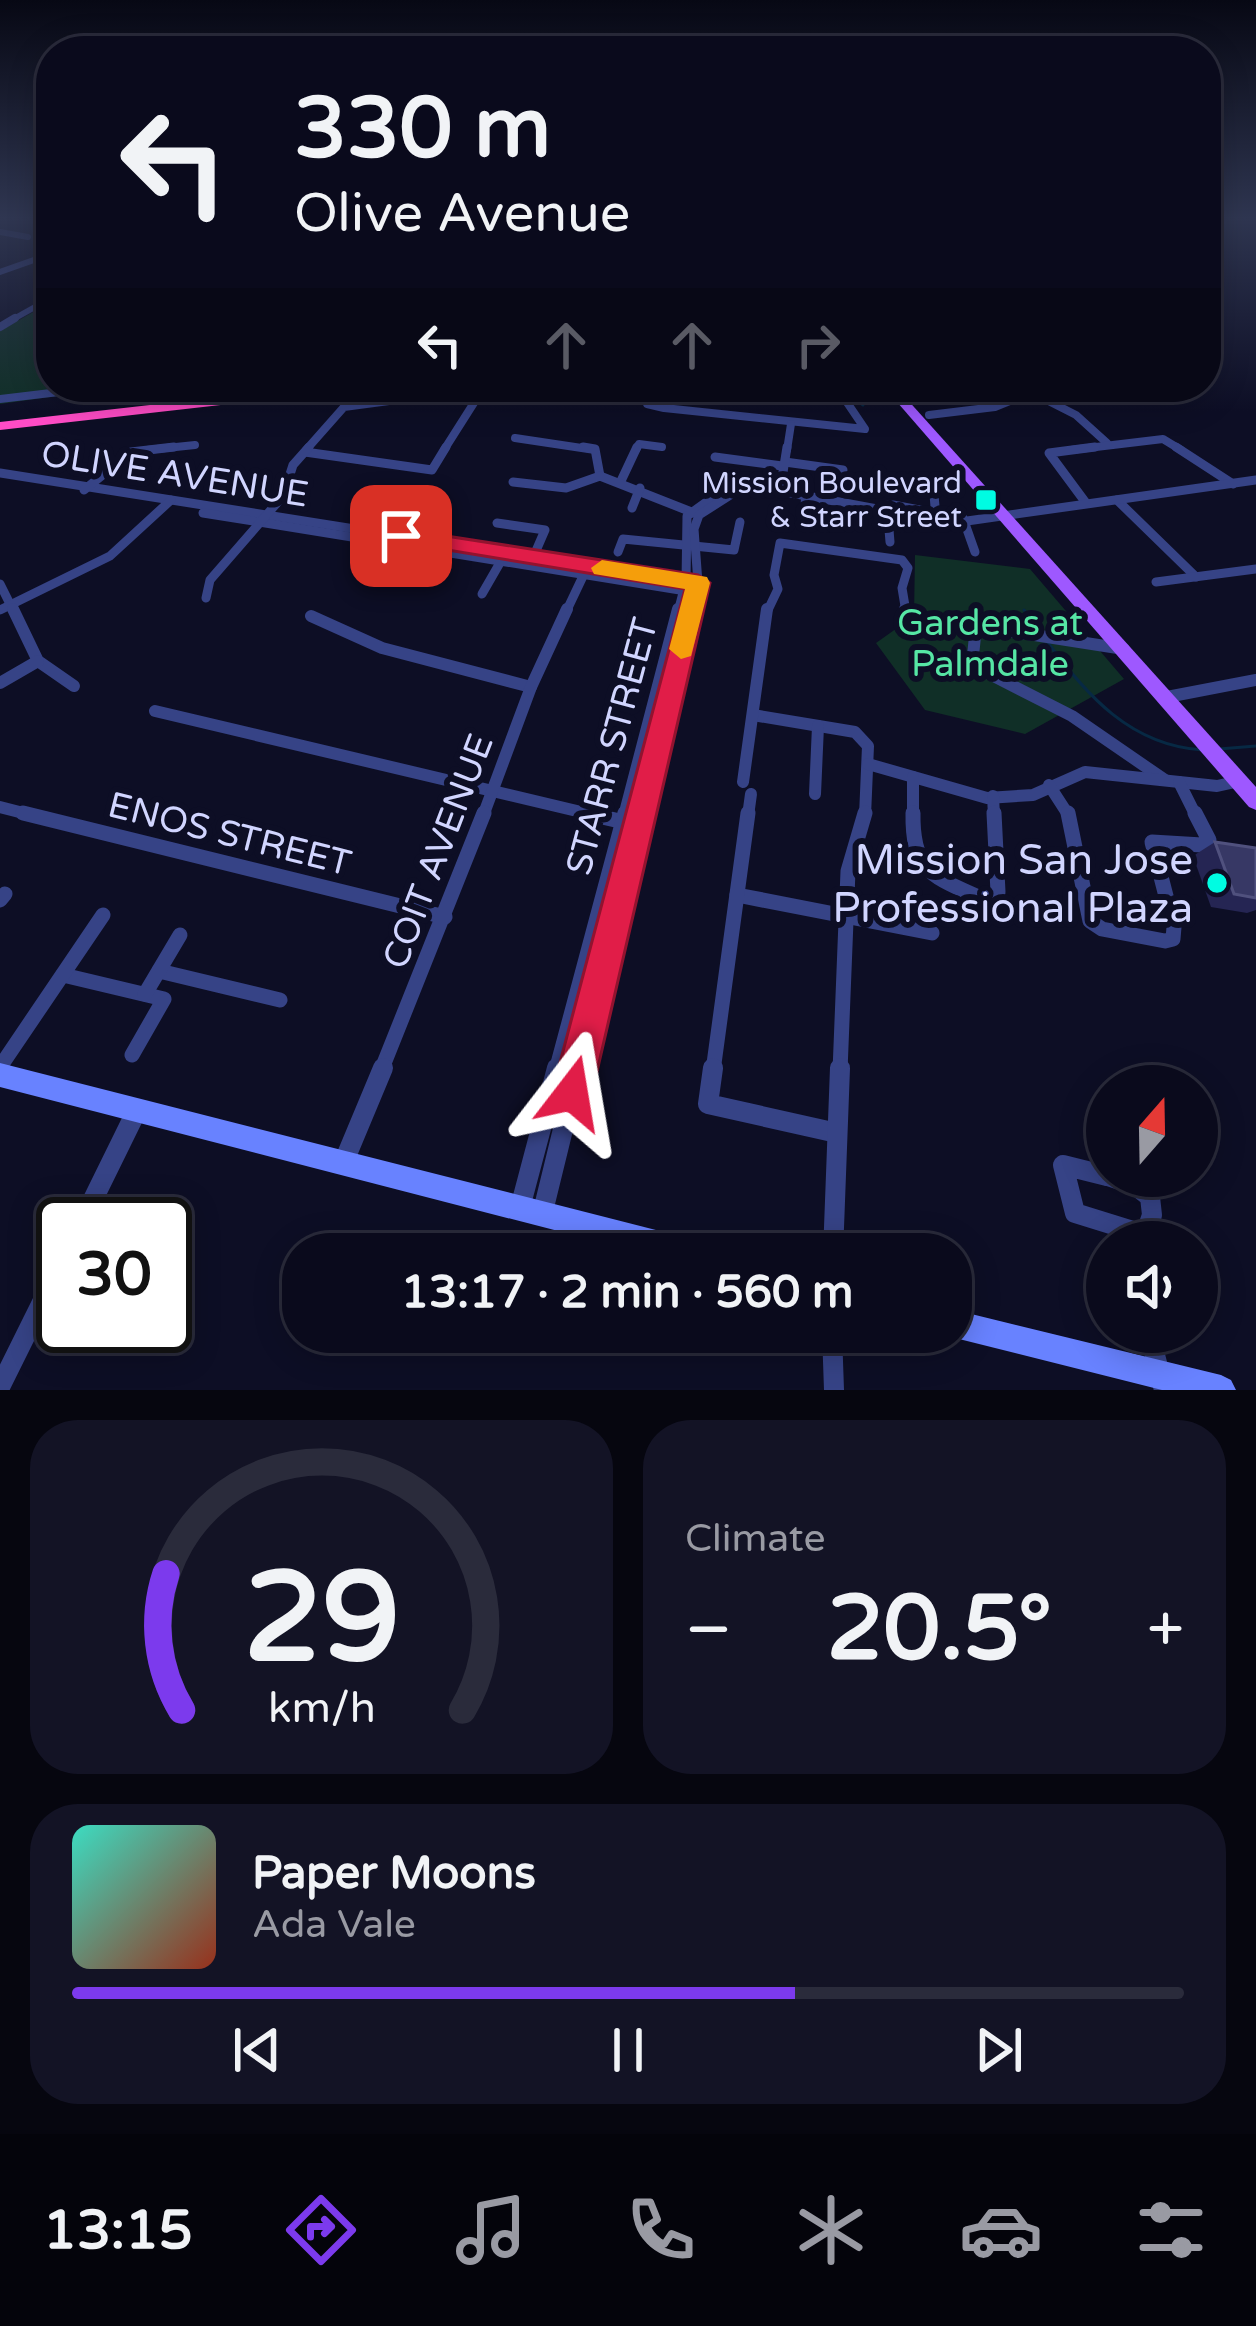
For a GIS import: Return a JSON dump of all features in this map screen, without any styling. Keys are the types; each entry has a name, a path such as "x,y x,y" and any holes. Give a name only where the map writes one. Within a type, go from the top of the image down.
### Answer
{"highway":[{"path":"0,413 102,402"},
{"path":"0,426 212,402"}],"main road":[{"path":"904,402 1204,739 1256,814"},
{"path":"916,402 1006,506 1006,513"},
{"path":"1230,773 1256,801"}],"street":[{"path":"3,323 36,306"},
{"path":"0,398 36,394"},
{"path":"206,598 210,580 265,519 305,452 354,403 365,402"},
{"path":"305,452 432,470 474,402"},
{"path":"646,402 791,424 865,428 847,402"},
{"path":"929,416 1004,402"},
{"path":"1050,402 1076,415 1108,443"},
{"path":"780,488 791,424"},
{"path":"515,437 595,449 600,476"},
{"path":"1086,503 1048,453 1163,439 1233,484"},
{"path":"621,481 639,444 662,447"},
{"path":"84,490 131,452 195,445"},
{"path":"715,457 843,470"},
{"path":"513,482 566,488 600,476 693,512 735,492 780,488 963,518 1256,480"},
{"name":"OLIVE AVENUE","path":"0,477 691,587"},
{"path":"933,483 936,517"},
{"path":"632,508 640,488"},
{"path":"804,525 806,491"},
{"path":"1117,500 1196,577"},
{"path":"4,608 110,556 168,504"},
{"path":"887,508 890,542"},
{"name":"STARR STREET","path":"532,1208 637,825 691,587 693,512"},
{"path":"963,518 975,552"},
{"name":"OLIVE AVENUE","path":"265,519 501,562 531,562"},
{"path":"618,552 622,539 734,550 740,522"},
{"path":"497,523 545,530 531,562"},
{"path":"837,1133 708,1104 737,896 766,608 778,589 776,547 790,542 890,556 908,568 902,588 906,615 1125,649"},
{"path":"482,594 501,562"},
{"path":"1156,583 1256,568"},
{"name":"COIT AVENUE","path":"345,1160 445,917 531,687 586,571"},
{"path":"0,584 4,608 38,661 74,686"},
{"name":"STARR STREET","path":"532,1208 621,821 691,587"},
{"path":"310,616 382,648 531,687"},
{"path":"976,627 972,665 1072,716 1173,782 1209,840 1202,845 1152,842 1173,939 1102,929 1090,921 1069,815 1049,785"},
{"path":"0,683 38,661"},
{"path":"1167,697 1256,680"},
{"path":"155,711 637,825"},
{"path":"753,715 864,736 868,764 864,826 848,871 845,918 833,1233"},
{"path":"814,794 818,726"},
{"path":"868,764 993,796 1026,797 1085,772 1173,782 1230,773"},
{"path":"913,777 913,856 922,871 985,900 998,892 993,796"},
{"name":"ENOS STREET","path":"0,807 445,917"},
{"path":"737,896 932,933"},
{"path":"103,915 0,1071 623,1233"},
{"path":"145,994 180,935"},
{"path":"159,971 280,1000"},
{"path":"63,975 164,998 132,1055"},
{"path":"94,1197 137,1110"},
{"path":"1086,1171 1063,1165 1075,1213 1101,1221"},
{"path":"0,1387 36,1314"},
{"path":"972,1328 1163,1383 1221,1390"},
{"path":"833,1353 834,1390"},
{"path":"1155,1353 1163,1383"}],"green space":[{"path":"36,311 36,399 0,404 0,331"},
{"name":"Gardens at Palmdale","path":"915,555 1030,569 1124,679 1025,734 925,710 876,643 914,616"}],"building":[{"path":"1215,842 1256,848 1256,898 1234,894"}],"waterway":[{"path":"859,402 863,405"},
{"path":"1024,610 1040,632"},
{"path":"1046,640 1112,714 1154,739 1203,750"},
{"path":"1219,749 1256,746"}],"slow traffic":[{"path":"602,568 698,583 681,649"}],"place":[{"name":"Mission Boulevard & Starr Street","path":"986,500"},
{"name":"Mission San Jose Professional Plaza","path":"1217,883"}],"route":[{"path":"401,536 698,583 572,1093"}]}
